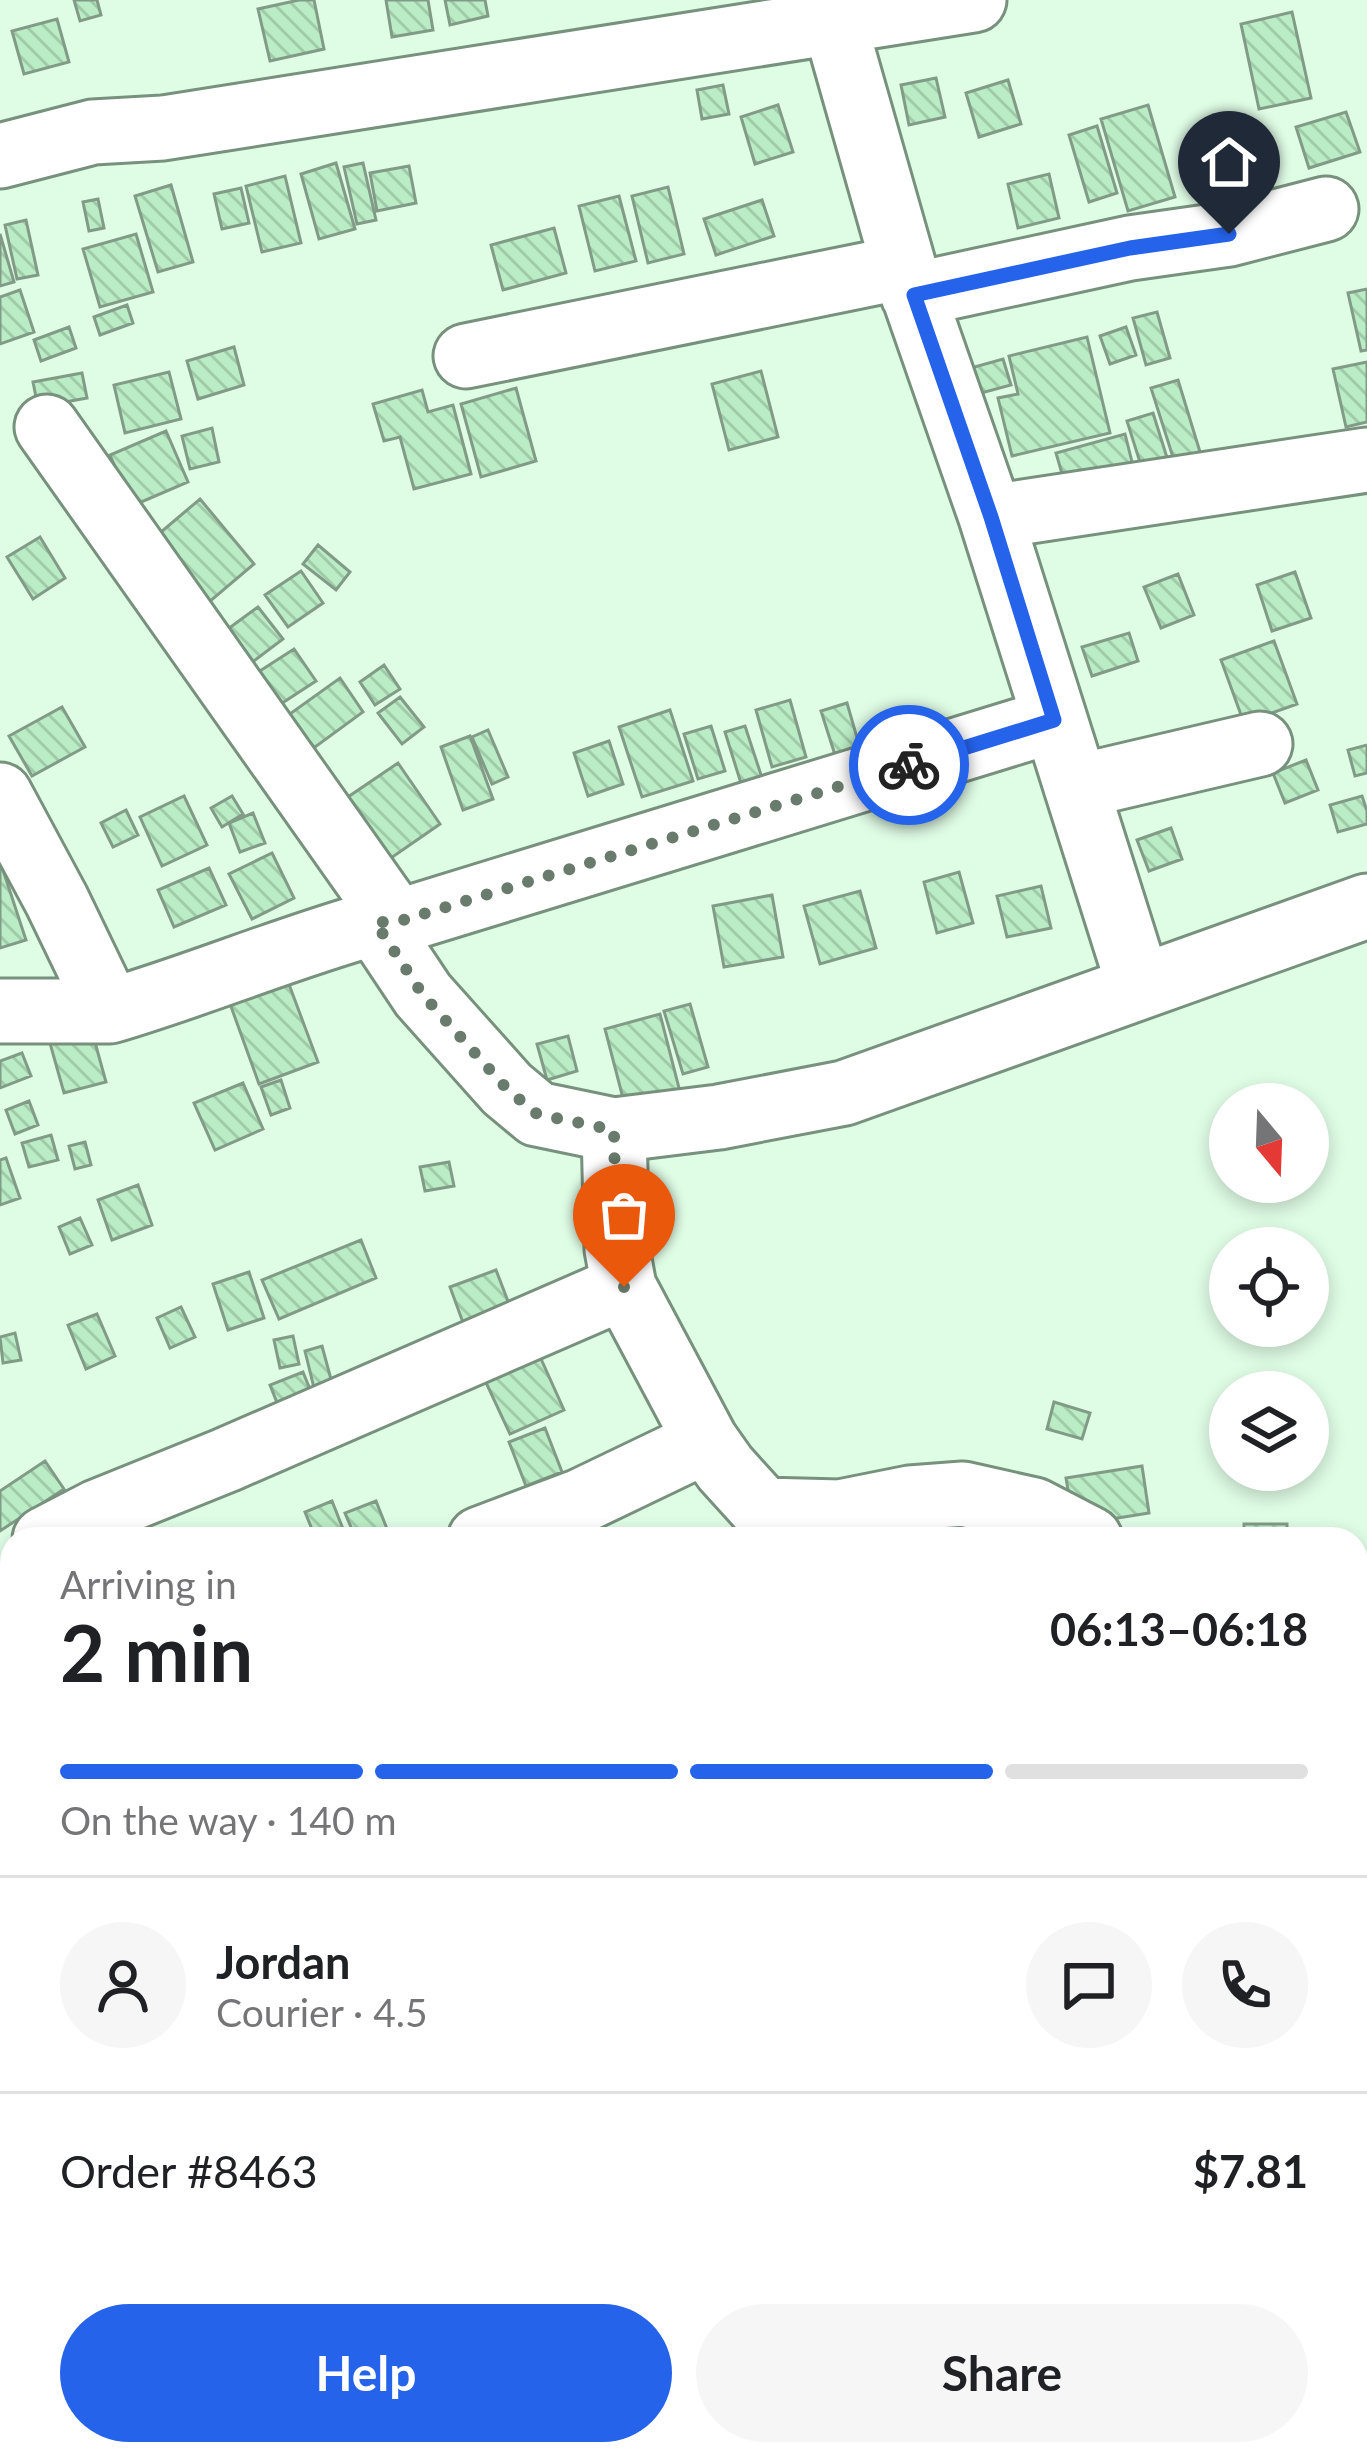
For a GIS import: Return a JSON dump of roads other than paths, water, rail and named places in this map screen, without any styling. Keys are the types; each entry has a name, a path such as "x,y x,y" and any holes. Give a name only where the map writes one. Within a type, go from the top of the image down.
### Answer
{"street":[{"path":"0,156 93,132 164,128 831,12 974,0"},
{"path":"831,12 909,281 991,517 1139,986"},
{"path":"466,356 909,281 1229,234 1326,209"},
{"path":"47,427 386,922 423,995 507,1089 537,1114 614,1130 718,1117 844,1093 1367,906"},
{"path":"991,517 1367,460"},
{"path":"0,1011 110,1011 313,940 1054,720"},
{"path":"1076,787 1260,744"},
{"path":"0,795 110,1011"},
{"path":"614,1130 616,1249 624,1287 706,1441 767,1525 910,1498 963,1494 1034,1510 1067,1527"},
{"path":"68,1527 624,1287"},
{"path":"547,1527 586,1520 706,1441"}]}
